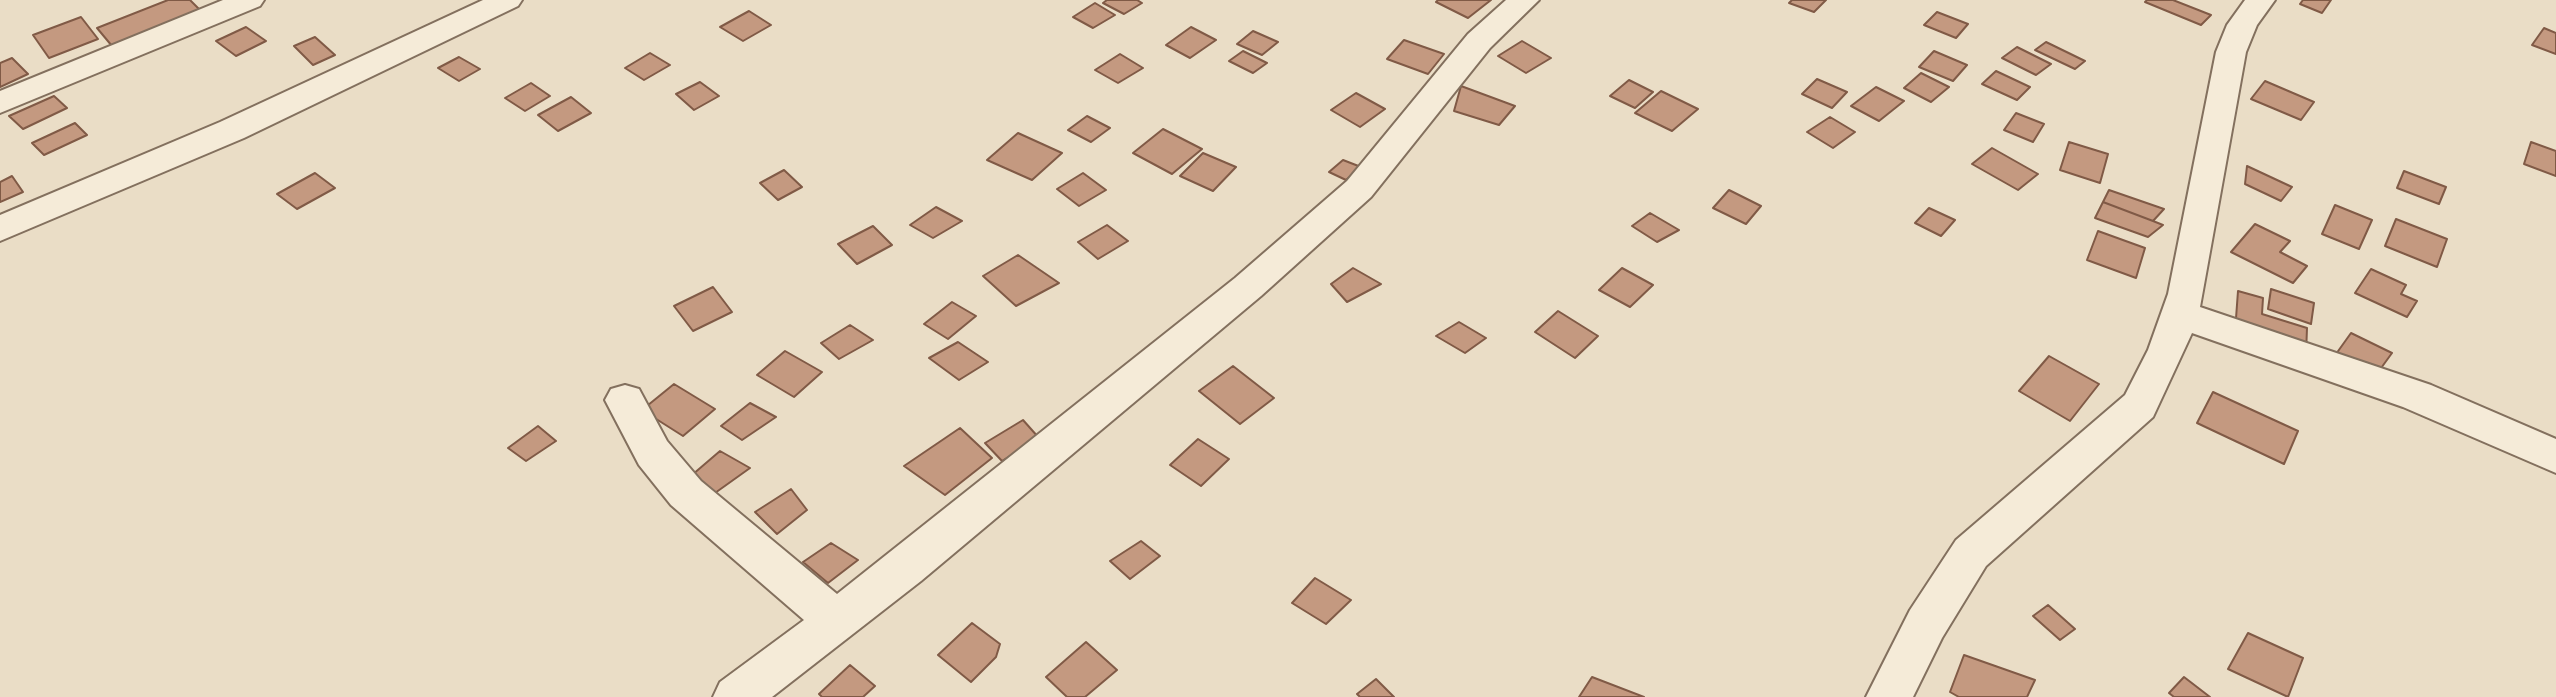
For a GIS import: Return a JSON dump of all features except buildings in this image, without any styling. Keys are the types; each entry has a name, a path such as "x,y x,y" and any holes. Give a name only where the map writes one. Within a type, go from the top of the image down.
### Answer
{"street":[{"path":"0,103 249,0"},
{"path":"0,229 232,130 507,0"},
{"path":"736,697 906,568 1223,307 1359,189 1479,41 1524,0"},
{"path":"1889,697 1926,624 1971,553 2139,406 2167,350 2179,314 2202,217 2231,52 2242,25 2260,0"},
{"path":"2179,314 2417,396 2556,457"},
{"path":"625,400 653,453 686,493 837,621"}]}
